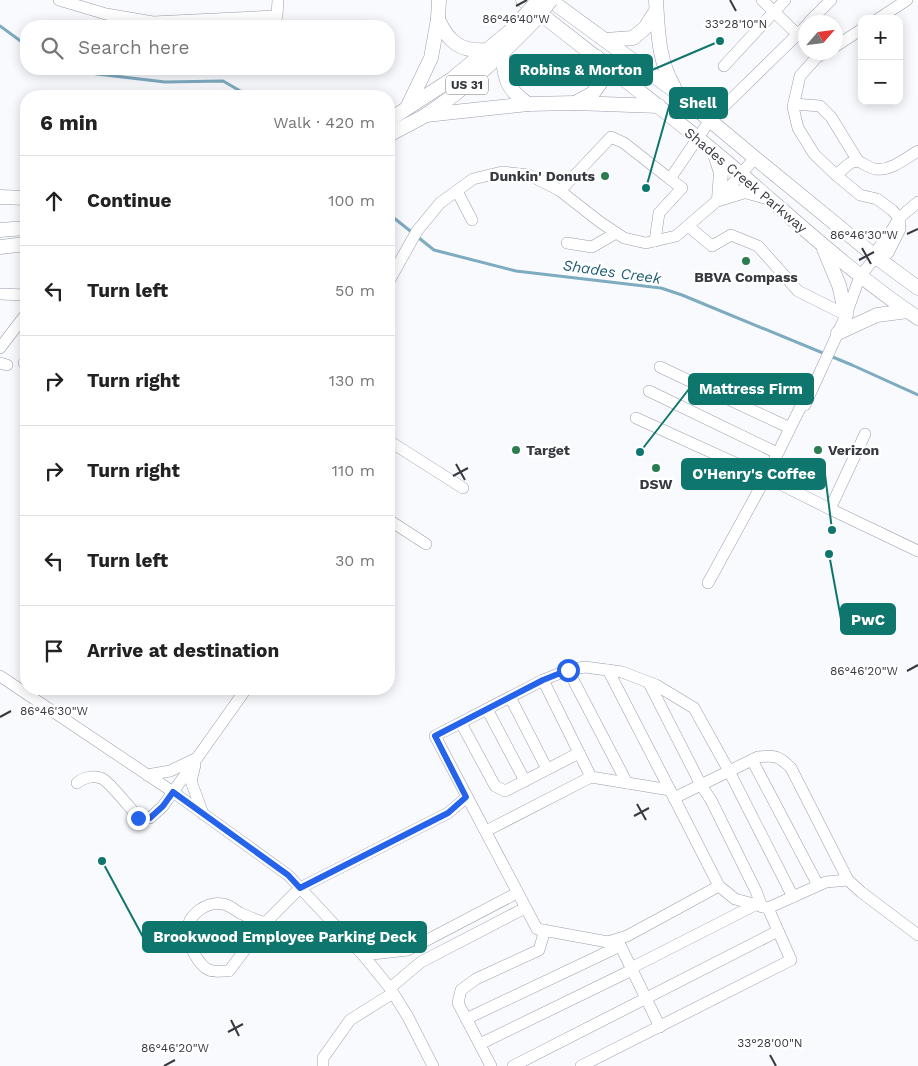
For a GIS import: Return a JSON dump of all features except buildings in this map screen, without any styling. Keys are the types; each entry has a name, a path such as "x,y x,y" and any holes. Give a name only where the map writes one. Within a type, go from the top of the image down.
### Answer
{"main road":[{"path":"408,107 431,58 438,19 439,0"},
{"name":"US 31","path":"395,116 452,79 509,32 530,7 550,0"},
{"name":"Shades Creek Parkway","path":"550,0 676,92 876,257 918,288"},
{"path":"605,40 633,38 645,28 656,5"},
{"path":"656,5 658,46 665,72 676,92"},
{"name":"US 31","path":"395,132 426,115 472,81 502,54 530,7"},
{"name":"Shades Creek Parkway","path":"530,7 659,106 741,174 822,246 913,314"},
{"path":"438,19 446,33 459,46 474,51 486,50"},
{"path":"502,54 505,80 518,97 528,104"},
{"path":"575,103 592,93 601,82 597,57"},
{"path":"426,115 528,104 575,103 659,106"},
{"path":"714,153 721,173 720,198 745,191 768,198"},
{"path":"0,197 20,198"},
{"path":"0,230 20,228"},
{"path":"4,247 20,245"},
{"path":"822,246 840,285 846,315"},
{"path":"838,332 877,315 913,314"}],"street":[{"path":"59,0 106,14 141,20"},
{"path":"278,0 278,20"},
{"path":"762,0 774,12 798,28"},
{"path":"724,66 785,0"},
{"path":"816,15 831,0"},
{"path":"884,15 907,0"},
{"path":"843,41 858,32"},
{"path":"670,179 710,120 798,33"},
{"path":"708,583 813,387 846,315 860,276 876,257 888,253 900,229 899,218 892,210 877,199 860,195 836,175 814,154 798,128 793,107 800,76 814,60"},
{"path":"794,104 820,106 831,117 858,161 875,170 892,166 918,151"},
{"path":"560,191 611,137 624,143 682,188 659,213 655,241"},
{"path":"395,270 415,234 440,204 473,179 502,172 529,175 560,191 624,238 646,243 676,236 720,198 755,158"},
{"path":"836,175 850,163 858,161"},
{"path":"458,191 472,220"},
{"path":"899,218 918,202"},
{"path":"688,226 712,246 731,235 758,246 798,291 846,315"},
{"path":"568,243 592,247 616,233"},
{"path":"0,294 20,295"},
{"path":"0,348 20,321"},
{"path":"660,367 790,428"},
{"path":"649,391 777,453"},
{"path":"636,418 766,477 918,551"},
{"path":"830,509 865,434"},
{"path":"395,444 463,488"},
{"path":"395,524 426,544"},
{"path":"618,943 537,929 435,736 543,680 568,670 585,667 622,672 649,683 694,708 729,771 792,897"},
{"path":"568,670 627,783"},
{"path":"608,670 719,886 735,899 762,907"},
{"path":"0,676 20,686"},
{"path":"543,680 591,777"},
{"path":"581,1066 791,960 778,931 762,907 748,874 711,800 701,785 649,683"},
{"path":"38,695 288,875 362,954 391,991 408,1017 433,1066"},
{"path":"77,783 82,779 92,777 102,779 125,801 138,818 150,818 163,806 242,695"},
{"path":"510,697 547,769"},
{"path":"487,709 525,781"},
{"path":"460,723 495,786 505,791 579,753"},
{"path":"486,832 591,777 627,783 672,794 701,785 758,757 771,755 781,758 791,768 848,880 918,935"},
{"path":"147,774 170,771 197,758"},
{"path":"197,758 191,781 203,814"},
{"path":"752,760 818,885"},
{"path":"265,923 224,904 211,904 200,909 191,920 187,932 194,954 200,963 209,970 229,971 265,923 300,888 448,813 466,797"},
{"path":"480,1044 762,907 792,897 826,882 848,880"},
{"path":"466,1019 618,943 627,936 719,886"},
{"path":"362,954 408,950 517,893"},
{"path":"323,1066 323,1058 350,1020 391,991 421,962 525,908"},
{"path":"491,1066 458,1003 462,990 476,979 539,950 544,930"},
{"path":"513,1066 778,931"},
{"path":"618,943 660,1026"}],"waterway":[{"name":"Shades Creek","path":"0,26 20,41"},
{"name":"Shades Creek","path":"106,75 165,82 223,81 239,90"},
{"name":"Shades Creek","path":"395,219 434,250 516,271 661,288 682,295 852,365 918,395"}],"place":[{"name":"Robins & Morton","path":"720,41"},
{"name":"Dunkin' Donuts","path":"605,176"},
{"name":"Shell","path":"646,188"},
{"name":"BBVA Compass","path":"746,261"},
{"name":"Target","path":"516,450"},
{"name":"Verizon","path":"818,450"},
{"name":"Mattress Firm","path":"640,452"},
{"name":"DSW","path":"656,468"},
{"name":"O'Henry's Coffee","path":"832,530"},
{"name":"PwC","path":"829,554"},
{"name":"Brookwood Employee Parking Deck","path":"102,861"}],"route":[{"path":"138,818 150,818 163,806 173,792 288,875 300,888 448,813 466,797 435,736 543,680 568,670"}]}
